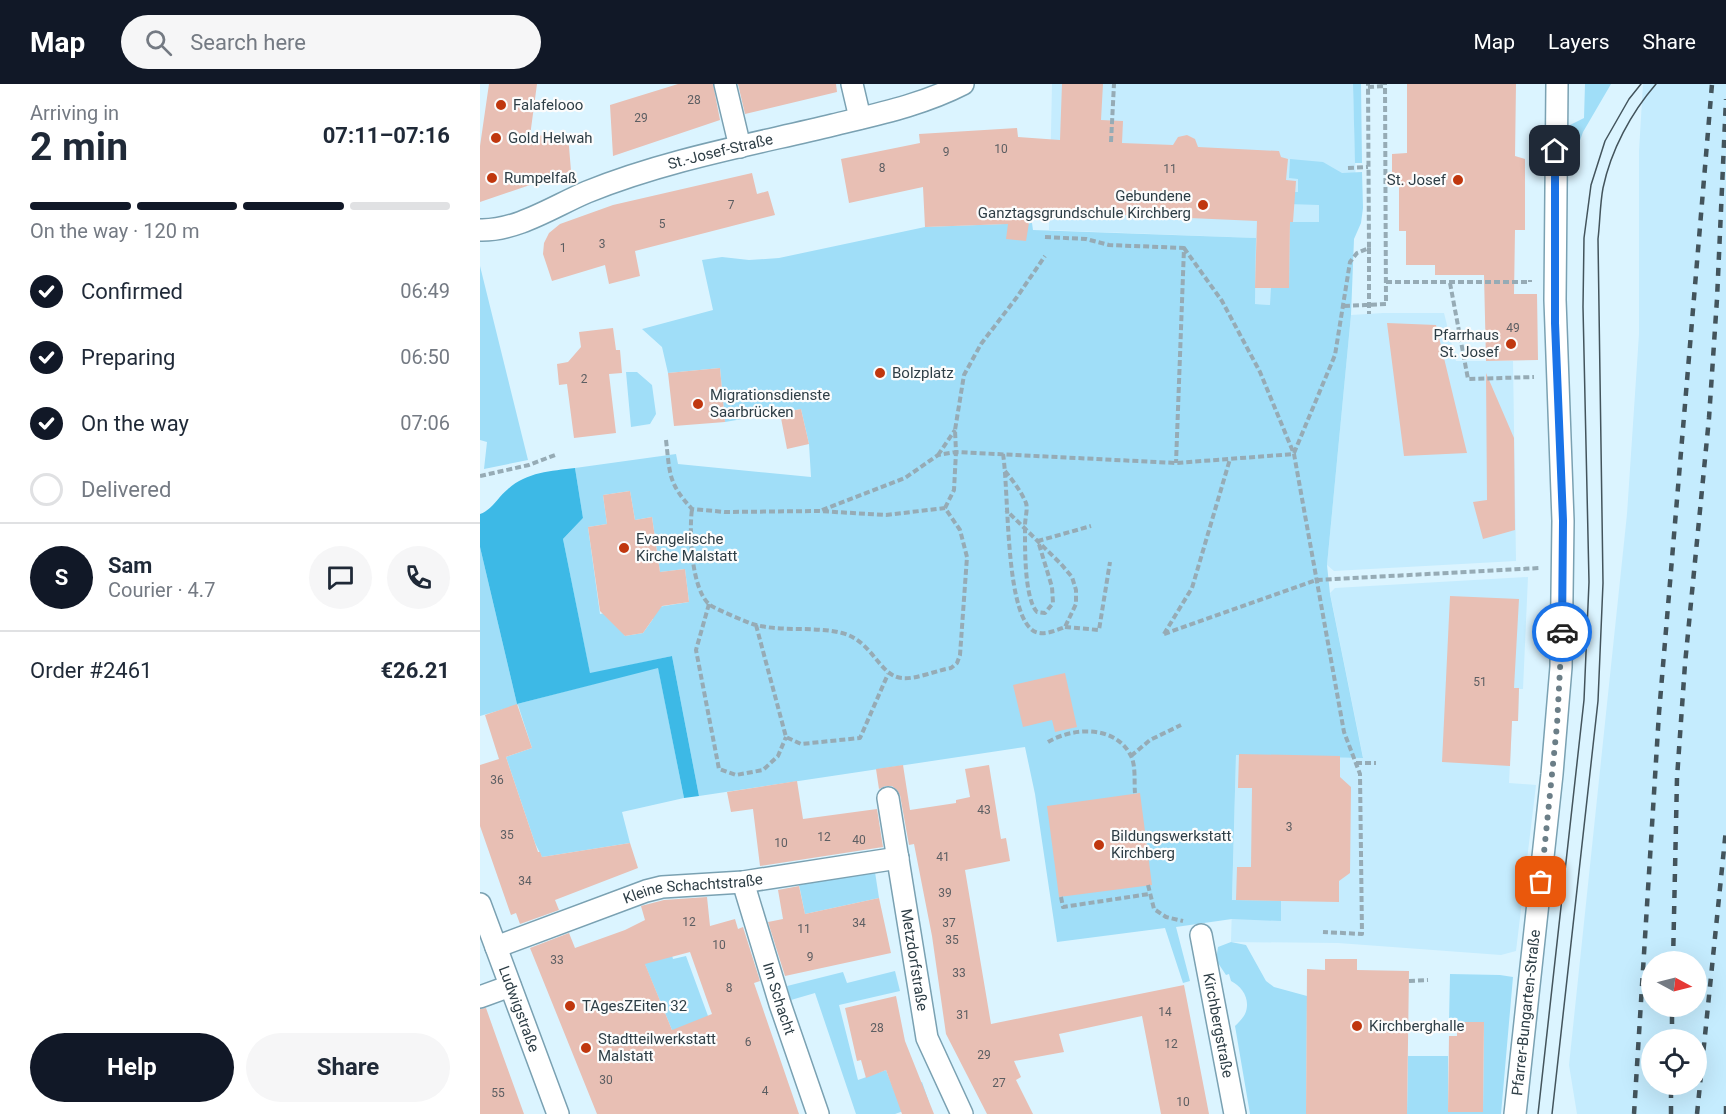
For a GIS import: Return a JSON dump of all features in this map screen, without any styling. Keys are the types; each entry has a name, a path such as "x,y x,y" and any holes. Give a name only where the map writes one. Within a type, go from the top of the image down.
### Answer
{"street":[{"path":"725,84 740,147"},
{"path":"852,84 860,118"},
{"name":"St.-Josef-Straße","path":"480,230 519,223 587,193 650,169 917,104 963,84"},
{"name":"Pfarrer-Bungarten-Straße","path":"1515,1114 1550,797 1561,667 1563,521 1557,377 1555,201 1557,84"},
{"name":"Metzdorfstraße","path":"888,798 927,1038 962,1114"},
{"name":"Kleine Schachtstraße","path":"496,947 654,889 743,882 898,858"},
{"name":"Im Schacht","path":"743,882 780,1004 818,1114"},
{"name":"Ludwigstraße","path":"480,904 558,1114"},
{"name":"Kirchbergstraße","path":"1194,928 1235,1114"},
{"path":"480,997 510,986"}],"path":[{"path":"1111,142 1114,84"},
{"path":"1344,306 1369,306 1386,304 1386,85 1368,85 1368,167 1369,248 1369,306 1369,314"},
{"path":"1348,168 1368,167"},
{"path":"1045,237 1086,239 1109,245 1184,248"},
{"path":"1184,248 1222,301 1255,362 1294,454 1344,732 1360,774 1362,934 1323,932"},
{"path":"1176,463 1184,248"},
{"path":"1294,454 1335,355 1350,262 1357,254 1369,248"},
{"path":"945,508 954,490 957,452 955,430 964,375 981,344 1046,256"},
{"path":"1386,282 1530,282 1530,271"},
{"path":"1450,283 1468,379 1557,377"},
{"path":"819,511 904,478 938,455 955,430"},
{"path":"666,440 670,474 675,489 692,509 725,512 819,511 886,515 945,508"},
{"path":"938,455 957,452 1176,463 1294,454"},
{"path":"1003,454 1006,510 1016,600 1023,618 1031,629 1043,634 1065,627 1099,630 1110,562"},
{"path":"480,476 529,465 555,455"},
{"path":"1230,459 1192,588 1164,634 1316,580 1550,567"},
{"path":"1005,471 1018,487 1027,505 1025,527 1028,589 1032,607 1037,612 1045,612 1053,603 1052,587 1038,540"},
{"path":"692,509 690,526 692,552 699,588 709,604 756,625 842,633 857,639 870,650 888,674 903,679 951,668 957,663 960,655 967,556 960,530 945,508"},
{"path":"1006,510 1038,540 1072,578 1076,590 1076,604 1065,627"},
{"path":"1038,540 1091,526"},
{"path":"709,604 696,650 719,769 736,775 763,770 778,756 786,737 756,625"},
{"path":"786,737 801,744 860,738 888,674"},
{"path":"1131,756 1150,740 1181,725"},
{"path":"1048,742 1070,733 1100,732 1119,742 1131,756 1136,793"},
{"path":"1356,763 1376,763"},
{"path":"1148,885 1154,909 1166,917 1194,928"},
{"path":"1061,897 1063,907 1149,894"},
{"path":"1409,981 1428,980"}],"shaded area":[{"name":"Gebundene Ganztagsgrundschule Kirchberg","path":"1052,84 1353,84 1356,189 1289,288 1271,305 1255,304 1256,238 1049,230"},
{"path":"1353,84 1361,84 1362,163 1355,163"},
{"path":"1585,84 1611,84 1583,132 1578,146 1563,156 1564,128 1584,118"},
{"path":"1643,84 1726,84 1726,1114 1577,1114 1569,1065 1627,514 1639,334 1639,151"},
{"path":"1290,159 1323,162 1342,173 1362,172 1363,208 1361,223 1354,239 1351,315 1327,565 1330,594 1363,758 1236,755 1232,900 1281,901 1281,921 1232,919 1176,927 1190,981 1183,983 1165,928 1057,942 1035,794 1025,747 699,796 672,656 590,674 563,539 583,518 575,468 676,454 678,464 811,477 809,444 801,409 725,422 720,368 668,373 662,347 642,329 713,310 702,260 722,257 749,260 779,258 925,227 1032,223 1033,230 1256,238 1255,304 1270,305 1271,288 1289,288 1290,222 1319,222 1319,205 1288,204 1288,192 1298,192 1298,179 1289,178","holes":["630,491 635,520 652,517 660,572 685,569 689,602 652,608 653,619 643,633 625,636 611,612 600,614 588,527 607,524 603,495"]},
{"path":"480,266 528,460 484,469 487,442 480,440"},
{"path":"1444,313 1456,361 1513,361 1516,561 1334,571 1327,565 1351,315"},
{"path":"626,372 637,372 652,385 656,414 650,424 631,427"},
{"path":"575,468 583,518 563,539 590,673 672,656 699,796 684,798 658,668 517,704 480,547 480,514 515,483 523,479 540,473"},
{"path":"480,547 517,704 658,667 684,798 622,812 630,843 542,857 535,843 506,757 532,748 518,705 480,716"},
{"path":"1528,577 1523,689 1519,689 1518,721 1512,721 1509,783 1536,785 1516,951 1501,955 1338,943 1231,942 1236,754 1363,757 1330,593 1335,588"},
{"path":"875,872 879,898 805,914 799,885"},
{"path":"668,941 673,959 686,956 744,1114 672,1030 639,950"},
{"path":"1231,942 1246,945 1266,981 1274,987 1307,996 1306,1114 1250,1114 1235,1026 1247,1009 1245,994 1231,981 1229,974 1226,975 1216,960 1218,947"},
{"path":"895,971 900,991 839,1005 858,1080 886,1070 895,1093 922,1082 929,1102 895,1114 856,1114 815,993 791,1000 787,986 843,972 847,983"},
{"path":"1450,974 1513,977 1501,1114 1407,1114 1408,1056 1448,1056 1448,1111 1483,1112 1484,1022 1449,1022"}],"building":[{"path":"489,84 537,84 530,136 568,134 571,171 480,202 480,146"},
{"path":"678,84 713,84 720,120 613,156 610,105"},
{"path":"738,84 836,84 837,92 745,114"},
{"path":"1062,84 1103,84 1101,120 1123,121 1122,143 1173,145 1178,137 1187,135 1195,139 1198,147 1279,151 1281,157 1288,159 1286,180 1296,181 1293,222 1290,222 1289,288 1255,288 1257,221 1032,211 1032,223 1029,223 1026,241 1006,239 1008,224 925,227 923,187 849,203 841,159 920,143 919,134 1017,128 1018,137 1060,140"},
{"name":"St. Josef","path":"1407,84 1516,84 1515,156 1525,159 1525,230 1515,230 1514,294 1537,294 1538,360 1486,361 1484,275 1435,275 1435,265 1406,265 1406,231 1399,231 1399,180 1392,180 1392,154 1407,153"},
{"path":"752,173 757,194 768,191 775,215 635,251 640,276 609,284 605,265 552,281 543,254 544,243 549,233 560,224 613,205"},
{"path":"1387,323 1436,325 1467,453 1404,456"},
{"path":"613,328 616,350 620,350 622,373 609,374 616,433 574,438 567,384 559,385 557,364 568,362 581,347 579,332"},
{"path":"720,368 725,422 674,426 668,373"},
{"path":"1486,373 1514,438 1515,530 1483,539 1473,502 1487,500"},
{"path":"801,409 809,444 787,449 780,413"},
{"name":"Evangelische Kirche Malstatt","path":"630,491 635,520 652,517 660,572 685,569 689,602 662,606 643,633 625,636 600,611 588,527 607,524 603,495"},
{"path":"1450,596 1519,599 1514,688 1519,688 1518,721 1512,721 1510,766 1442,762"},
{"path":"1065,673 1077,727 1055,732 1052,720 1023,727 1013,685"},
{"path":"517,704 532,748 506,757 538,852 542,857 630,843 638,868 555,900 559,910 520,924 516,913 511,915 480,826 480,765 499,759 485,715"},
{"path":"1239,754 1340,756 1340,777 1351,787 1350,873 1339,881 1339,902 1236,900 1237,867 1251,867 1252,788 1238,788"},
{"path":"903,765 910,810 956,803 956,800 970,797 965,769 989,765 1001,839 1006,838 1010,861 965,870 991,1024 1184,985 1209,1114 1161,1114 1142,1016 1059,1034 1064,1052 1014,1061 1021,1077 1016,1080 1033,1114 987,1114 946,1034 932,936 914,844 909,845 900,795 892,786 879,789 876,769"},
{"path":"797,781 803,819 877,809 883,847 760,866 753,809 731,812 727,792"},
{"name":"Bildungswerkstatt Kirchberg","path":"1140,793 1152,885 1059,897 1047,806"},
{"path":"799,886 805,914 879,898 891,953 785,976 768,922 783,919 778,890"},
{"path":"707,897 710,926 735,919 738,929 743,927 760,981 754,983 799,1114 597,1114 530,948 569,933 575,948 625,930 645,920 641,906 664,900","holes":["690,952 712,1014 672,1030 645,964"]},
{"name":"Kirchberghalle","path":"1325,959 1357,959 1357,970 1409,971 1407,1114 1306,1114 1307,969 1325,970"},
{"path":"896,996 905,1041 934,1114 902,1114 886,1070 866,1078 861,1060 857,1061 845,1008"},
{"path":"486,1008 524,1114 480,1114 480,1009"},
{"path":"1457,1022 1484,1022 1483,1112 1448,1112 1449,1036 1457,1036"}],"tram line":[{"path":"1538,1114 1584,700 1589,582 1583,307 1584,238 1591,185 1605,141 1629,99 1641,84"},
{"path":"1552,1114 1598,701 1603,583 1598,239 1601,200 1611,160 1623,133 1638,107 1656,84"}],"railway":[{"path":"1634,1114 1659,713 1712,84"},
{"path":"1673,951 1677,778 1685,664 1709,418 1726,99"},
{"path":"1697,1114 1726,829"},
{"path":"1672,1017 1672,1029"},
{"path":"1671,1095 1671,1114"},
{"path":"1726,1105 1726,1114"}],"way so far":[{"path":"1541,882 1557,725 1562,632"}],"place":[{"name":"Falafelooo","path":"501,105"},
{"name":"Gold Helwah","path":"496,138"},
{"name":"Rumpelfaß","path":"492,178"},
{"name":"St. Josef","path":"1458,180"},
{"name":"Gebundene Ganztagsgrundschule Kirchberg","path":"1203,205"},
{"name":"Pfarrhaus St. Josef","path":"1511,344"},
{"name":"Bolzplatz","path":"880,373"},
{"name":"Migrationsdienste Saarbrücken","path":"698,404"},
{"name":"Evangelische Kirche Malstatt","path":"624,548"},
{"name":"Bildungswerkstatt Kirchberg","path":"1099,845"},
{"name":"TAgesZEiten 32","path":"570,1006"},
{"name":"Kirchberghalle","path":"1357,1026"},
{"name":"Stadtteilwerkstatt Malstatt","path":"586,1048"}],"route":[{"path":"1555,151 1555,323 1563,521 1562,632"}]}
